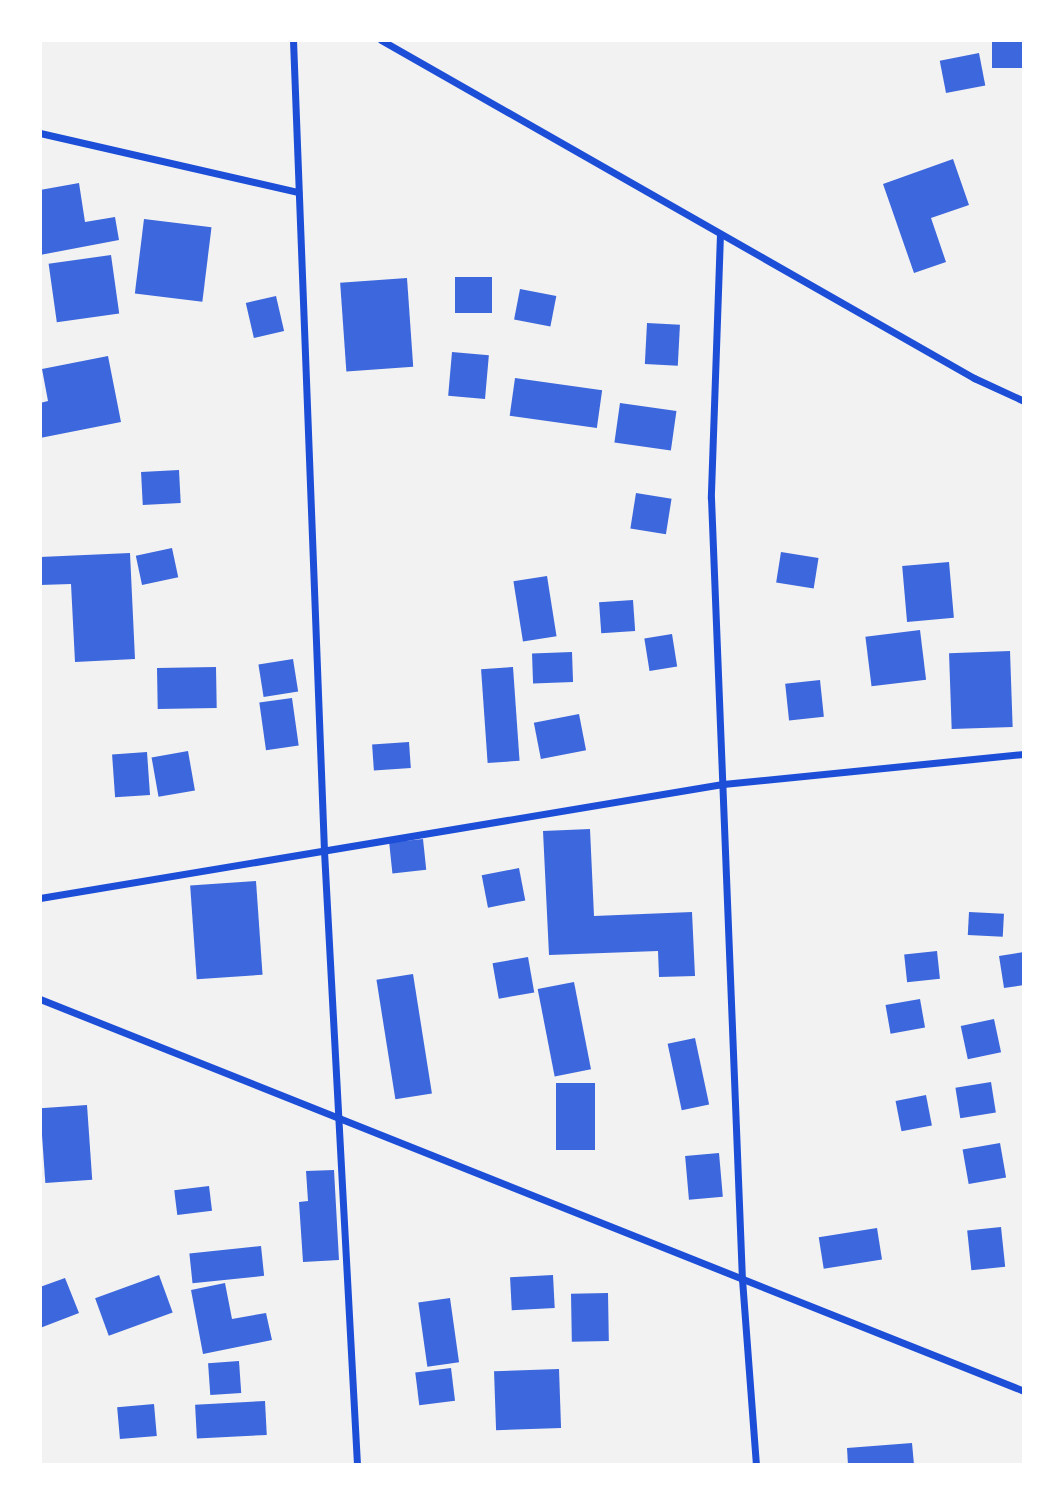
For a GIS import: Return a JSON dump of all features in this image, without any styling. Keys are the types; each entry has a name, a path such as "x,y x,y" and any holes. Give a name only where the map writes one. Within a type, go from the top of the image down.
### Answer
{"street":[{"path":"293,40 324,851 356,1465"},
{"path":"381,40 974,378 1024,401"},
{"path":"40,133 298,192"},
{"path":"720,234 711,498 743,1279 756,1465"},
{"path":"40,898 723,784 1024,754"},
{"path":"40,999 1024,1391"}],"building":[{"path":"992,40 1024,40 1024,68 992,68"},
{"path":"979,53 985,85 946,93 940,61"},
{"path":"953,159 969,205 931,218 946,262 914,273 883,184"},
{"path":"79,183 85,222 115,217 119,240 40,255 40,190"},
{"path":"144,219 211,227 202,302 135,293"},
{"path":"111,255 119,313 57,322 49,264"},
{"path":"455,277 492,277 492,313 455,313"},
{"path":"407,278 413,367 346,371 340,283"},
{"path":"520,289 556,296 550,326 514,319"},
{"path":"276,296 284,331 254,338 246,303"},
{"path":"647,323 680,325 678,366 645,364"},
{"path":"452,352 489,355 485,399 448,396"},
{"path":"108,356 121,422 40,438 40,403 48,401 42,369"},
{"path":"515,378 602,390 597,428 510,416"},
{"path":"620,403 676,411 671,451 614,443"},
{"path":"179,470 181,503 143,505 141,472"},
{"path":"636,493 672,499 666,534 630,529"},
{"path":"172,548 178,577 142,585 136,556"},
{"path":"781,552 819,558 814,589 776,583"},
{"path":"130,553 135,659 75,662 71,584 40,585 40,557"},
{"path":"949,562 954,618 907,622 902,566"},
{"path":"547,576 557,636 523,642 513,581"},
{"path":"633,600 635,631 601,633 599,602"},
{"path":"920,630 926,680 872,686 865,637"},
{"path":"672,634 677,667 650,671 644,638"},
{"path":"1010,651 1013,727 952,729 949,653"},
{"path":"572,652 573,682 533,683 532,653"},
{"path":"293,659 298,692 264,697 258,664"},
{"path":"216,667 217,708 158,709 157,668"},
{"path":"513,667 520,761 488,763 481,669"},
{"path":"820,680 824,717 789,720 785,684"},
{"path":"292,698 299,746 266,750 259,703"},
{"path":"579,714 586,750 541,759 534,723"},
{"path":"409,742 411,768 374,771 372,745"},
{"path":"188,751 195,790 159,797 152,757"},
{"path":"147,752 150,795 115,797 112,754"},
{"path":"590,829 594,916 692,912 695,976 659,977 658,951 549,955 543,831"},
{"path":"423,839 426,870 392,873 389,843"},
{"path":"519,868 525,900 488,908 482,875"},
{"path":"256,881 263,975 197,979 190,886"},
{"path":"969,912 1004,914 1003,937 968,935"},
{"path":"937,951 940,979 907,982 904,954"},
{"path":"1024,952 1024,985 1004,988 999,956"},
{"path":"528,957 534,992 499,999 493,963"},
{"path":"413,974 432,1094 395,1099 376,980"},
{"path":"574,982 591,1069 555,1076 538,989"},
{"path":"920,999 925,1028 891,1034 886,1005"},
{"path":"994,1019 1001,1052 968,1059 961,1026"},
{"path":"695,1038 709,1105 682,1110 668,1044"},
{"path":"991,1082 996,1113 960,1118 955,1088"},
{"path":"556,1083 595,1083 595,1150 556,1150"},
{"path":"926,1095 932,1125 901,1131 896,1101"},
{"path":"87,1105 92,1180 45,1183 40,1108"},
{"path":"1000,1143 1006,1177 969,1184 963,1150"},
{"path":"719,1153 723,1197 689,1200 685,1156"},
{"path":"334,1170 339,1260 303,1262 299,1202 308,1201 306,1171"},
{"path":"209,1186 212,1211 177,1215 174,1190"},
{"path":"1001,1227 1005,1267 971,1270 967,1231"},
{"path":"877,1228 882,1260 824,1269 819,1237"},
{"path":"261,1246 264,1276 193,1283 189,1254"},
{"path":"159,1275 173,1313 109,1336 95,1298"},
{"path":"553,1275 555,1308 512,1310 510,1277"},
{"path":"65,1278 79,1313 40,1328 40,1287"},
{"path":"225,1283 232,1319 266,1313 272,1340 203,1354 191,1290"},
{"path":"608,1293 609,1341 572,1342 571,1294"},
{"path":"450,1298 459,1362 427,1367 418,1302"},
{"path":"239,1361 241,1393 210,1395 208,1363"},
{"path":"451,1368 455,1401 419,1405 415,1372"},
{"path":"559,1369 561,1428 496,1430 494,1371"},
{"path":"265,1401 267,1435 197,1439 195,1405"},
{"path":"154,1404 157,1436 120,1439 117,1407"},
{"path":"912,1443 914,1465 848,1465 847,1448"}]}
